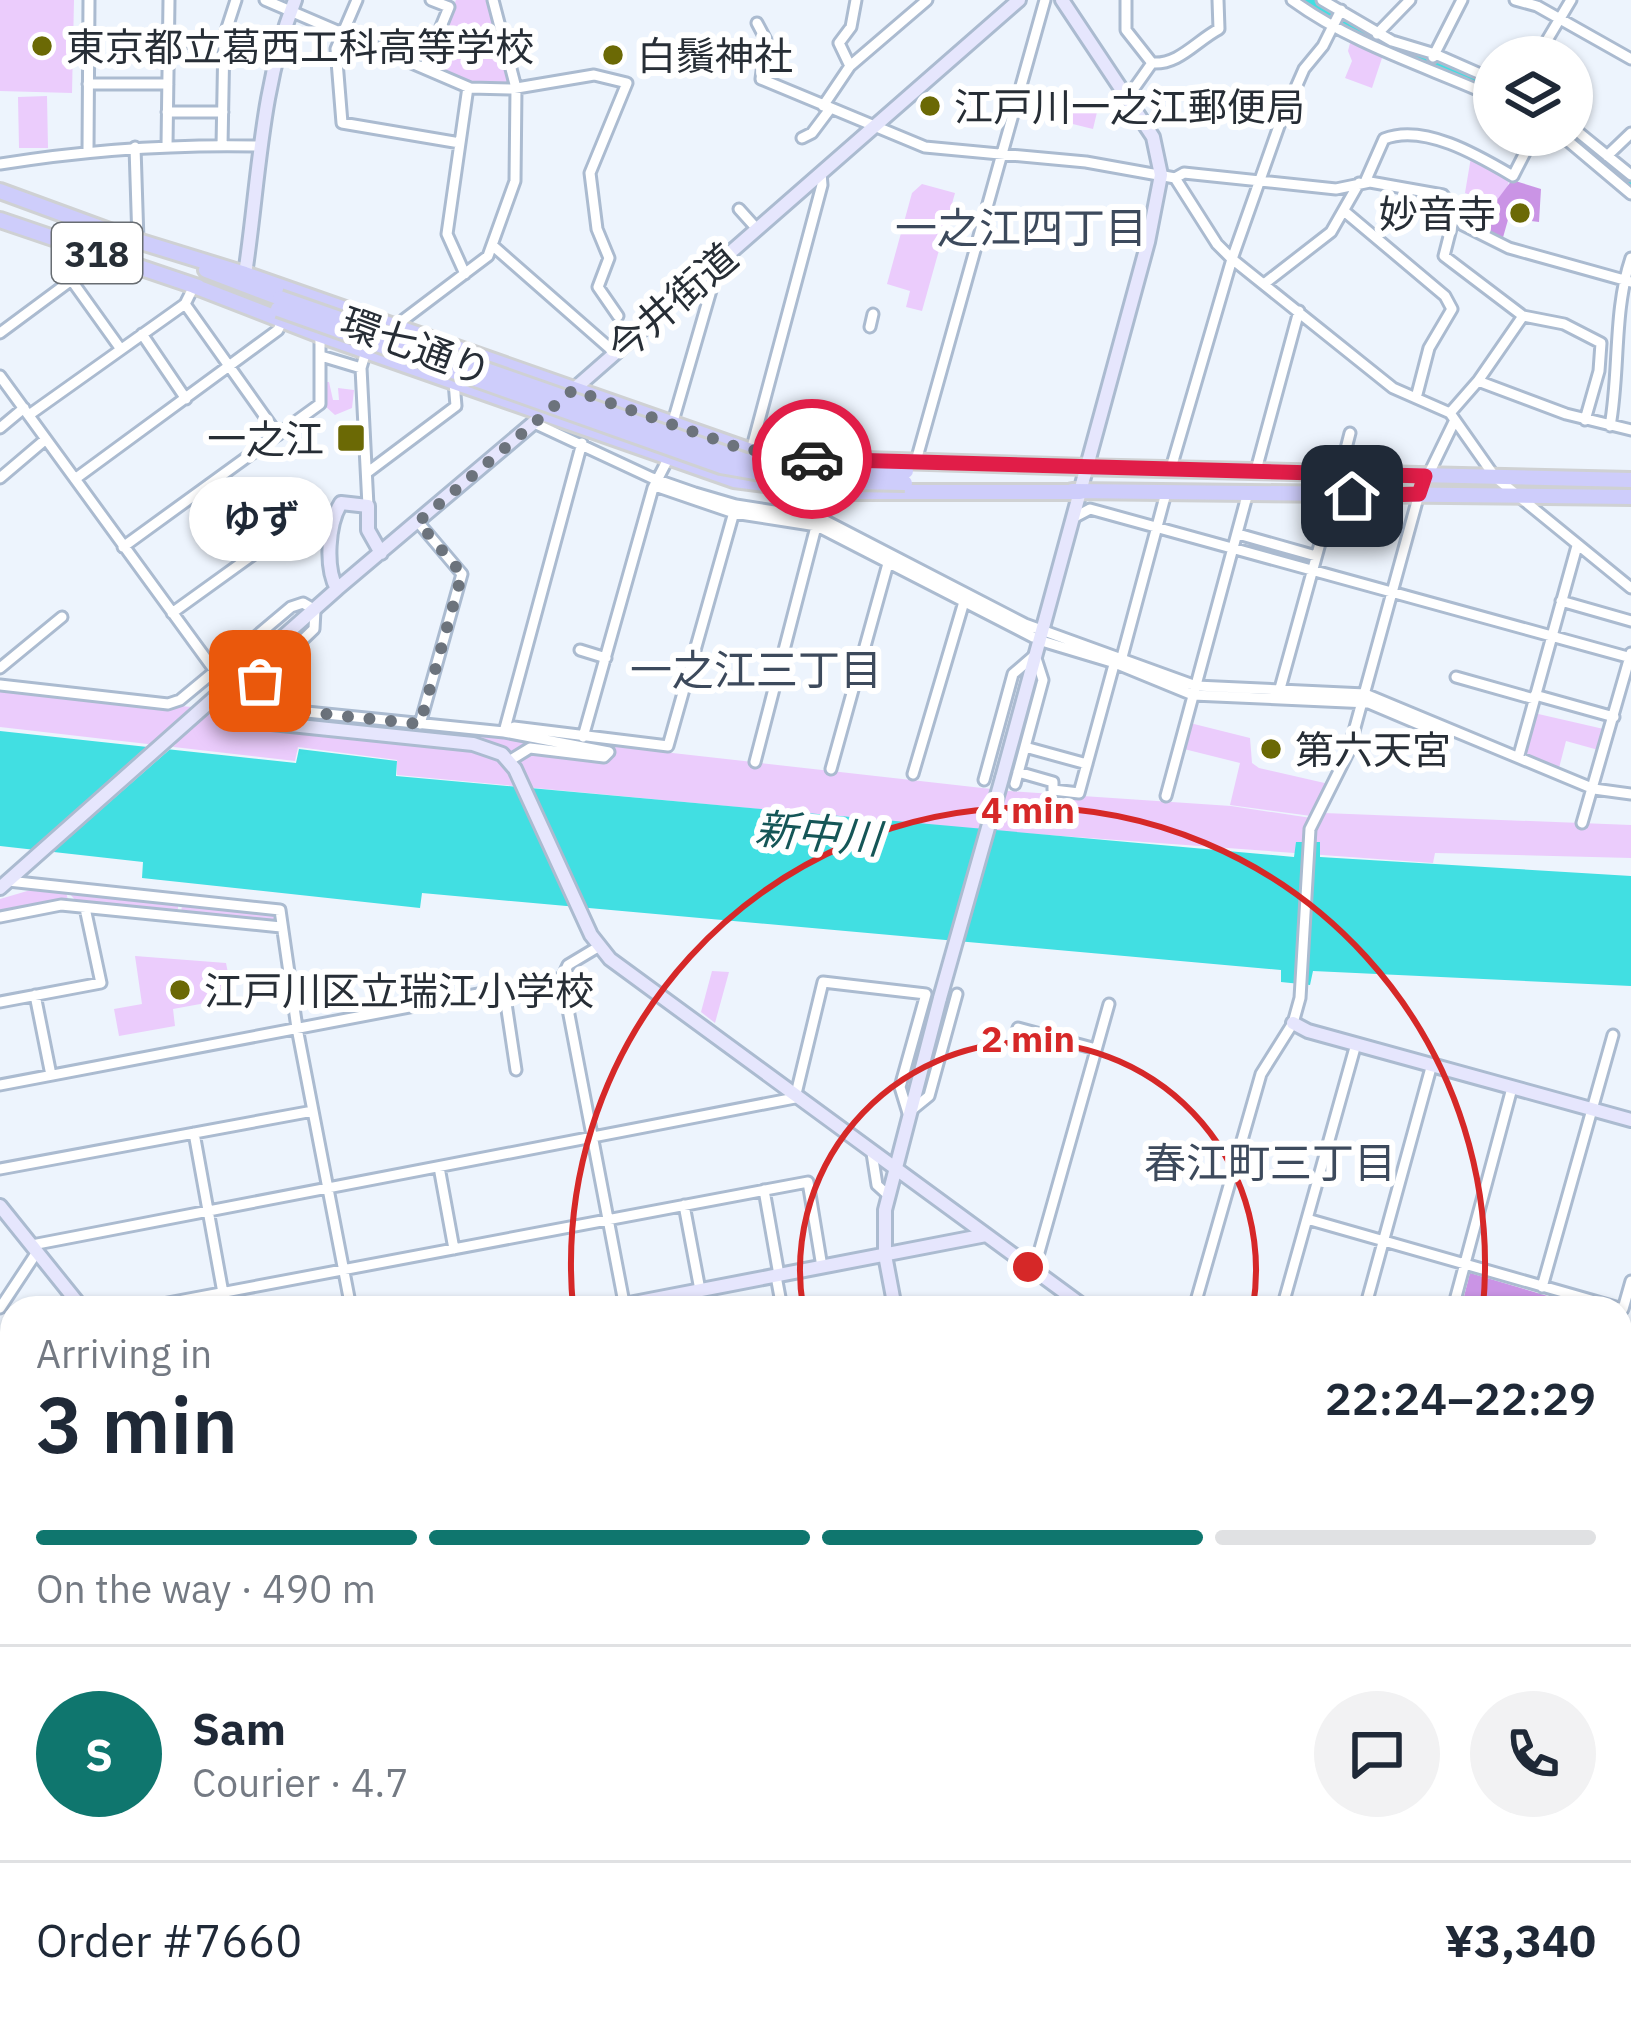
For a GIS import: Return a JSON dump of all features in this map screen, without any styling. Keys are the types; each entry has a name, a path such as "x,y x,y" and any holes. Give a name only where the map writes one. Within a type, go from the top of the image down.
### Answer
{"main road":[{"name":"環七通り","path":"0,191 138,242 280,309"},
{"name":"環七通り","path":"0,220 194,286 280,309 721,466 806,481 909,472 1087,467 1631,480"},
{"path":"138,242 245,274 751,451 909,472"},
{"path":"280,309 320,334 538,418 755,485 825,492 1080,491"},
{"name":"環七通り","path":"909,472 1080,491 1166,494 1631,497"}],"street":[{"path":"88,150 89,0"},
{"path":"167,145 169,0"},
{"path":"222,146 224,43 236,0"},
{"path":"265,0 293,5 343,33 468,87 516,88 594,75 627,82 589,181 597,229 609,258 598,286 618,316"},
{"path":"357,0 336,50 342,123 460,143"},
{"path":"424,68 449,8 430,0"},
{"path":"394,328 488,256 514,181 516,88 493,0"},
{"path":"850,66 839,43 851,27 856,0"},
{"path":"802,138 812,133 850,66 927,0"},
{"name":"今井街道","path":"9,880 337,589 573,390 1019,0"},
{"path":"909,472 1045,0"},
{"path":"1062,0 1153,137 1168,177 1217,244 1393,388 1452,417 1495,477 1631,588"},
{"path":"1126,0 1126,30 1152,63"},
{"path":"1128,97 1152,63 1180,58 1219,29 1218,0"},
{"path":"1292,0 1377,34 1473,85"},
{"path":"1322,0 1336,18 1376,50 1473,74"},
{"path":"1377,34 1410,0"},
{"path":"1431,61 1462,0"},
{"path":"1515,0 1538,6 1631,59"},
{"path":"1550,36 1571,0"},
{"path":"245,274 259,146 274,64 293,5"},
{"path":"1171,468 1260,180 1304,69 1336,18"},
{"path":"757,23 766,40 761,79 925,147 1086,162 1168,177 1184,173 1336,189 1362,183 1443,195 1463,225 1509,248 1628,281"},
{"path":"168,42 224,43"},
{"path":"88,84 168,84"},
{"path":"465,274 447,234 468,87"},
{"path":"167,112 223,112"},
{"path":"1607,156 1631,133"},
{"path":"1264,284 1331,232 1384,139 1396,134 1427,138 1473,153"},
{"path":"1593,144 1631,175"},
{"path":"0,164 88,150 259,146"},
{"path":"135,147 138,242"},
{"path":"1479,156 1513,176 1523,156"},
{"path":"1587,156 1631,194"},
{"path":"751,451 822,185 821,173"},
{"path":"1012,778 1035,656 1168,177"},
{"path":"739,209 757,229"},
{"path":"1344,211 1445,296 1452,309 1429,348 1416,398"},
{"path":"1455,213 1444,256 1523,316 1564,325 1603,346 1585,420"},
{"path":"492,245 614,352"},
{"path":"0,333 104,256"},
{"path":"1610,426 1631,258"},
{"path":"672,425 714,280 709,271"},
{"path":"71,281 121,348"},
{"path":"0,428 185,304 194,286"},
{"path":"185,304 278,435"},
{"path":"75,479 278,330 280,309"},
{"path":"1256,470 1299,311"},
{"path":"870,327 873,314"},
{"path":"1197,1296 1262,1074 1293,1023 1300,998 1310,829 1348,753 1419,494 1452,417 1523,316"},
{"path":"142,334 186,399"},
{"path":"123,547 320,404 320,334"},
{"path":"366,351 361,368 368,530 381,553"},
{"path":"320,356 361,368"},
{"path":"0,376 215,671"},
{"path":"1478,381 1585,420 1631,430"},
{"path":"368,472 456,406 454,382"},
{"path":"538,418 657,482 735,509 818,522 1040,637 1118,659 1195,691 1364,699 1440,733"},
{"path":"1340,472 1350,433"},
{"path":"0,478 46,440"},
{"path":"504,732 582,442"},
{"path":"584,737 657,482 668,459"},
{"path":"755,762 825,492"},
{"path":"1012,778 1053,782 1053,790 1079,793 1166,494"},
{"path":"1166,796 1246,496"},
{"path":"337,589 330,568 335,513 346,502 368,506"},
{"path":"172,613 322,505"},
{"path":"1279,692 1330,506"},
{"path":"504,732 514,728 668,746 735,509"},
{"path":"1073,518 1090,509 1631,656 1582,823"},
{"path":"418,522 462,574 420,724"},
{"path":"1238,534 1316,556"},
{"path":"1519,755 1577,546"},
{"path":"831,769 890,556"},
{"path":"914,774 965,596"},
{"path":"1561,601 1631,621"},
{"path":"62,617 0,671 4,686 168,704 180,700 297,603 314,610 314,629 260,681 260,697 278,709 504,732 609,752 604,757 530,748 512,765"},
{"path":"580,650 605,658"},
{"path":"893,1296 885,1255 888,1195 933,996 1025,746 1043,680 1035,656"},
{"path":"984,780 1013,674 1035,656"},
{"path":"1456,677 1613,716"},
{"path":"1195,691 1364,699 1519,755 1594,789 1631,794"},
{"path":"215,698 228,712 252,721 493,748 512,765 595,941 620,968 1070,1296"},
{"path":"1025,746 1088,764"},
{"path":"9,880 280,910 297,1028 349,1296"},
{"path":"0,917 61,905 281,927"},
{"path":"0,1002 101,983 85,908"},
{"path":"595,941 568,965 562,978 623,1296"},
{"path":"0,1085 562,978"},
{"path":"795,1098 824,982 933,996"},
{"path":"504,990 516,1070"},
{"path":"908,1113 929,1096 957,994"},
{"path":"35,995 51,1075"},
{"path":"1034,1270 1109,1004"},
{"path":"1293,1023 1631,1120"},
{"path":"1018,1028 1096,1048"},
{"path":"1542,1287 1613,1035"},
{"path":"1285,1296 1356,1044"},
{"path":"1368,1296 1432,1064"},
{"path":"1456,1296 1513,1088"},
{"path":"7,1296 35,1249 795,1098"},
{"path":"0,1169 313,1111"},
{"path":"194,1132 224,1293"},
{"path":"872,1153 877,1185 888,1195"},
{"path":"439,1167 454,1249"},
{"path":"207,1296 808,1182 822,1268"},
{"path":"764,1190 780,1296"},
{"path":"684,1205 700,1290"},
{"path":"0,1206 72,1296"},
{"path":"1307,1219 1575,1296"},
{"path":"672,1296 986,1234"}],"shaded area":[{"path":"0,0 74,0 72,93 0,91"},
{"path":"456,0 489,0 508,86 471,84 434,68 431,61"},
{"path":"1345,17 1378,39 1473,76 1473,91 1383,55 1372,88 1345,78 1352,61 1350,43 1367,48 1338,32"},
{"path":"1024,86 1098,108 1093,129 1036,115 1040,98 1022,93"},
{"path":"47,96 48,148 19,148 18,97"},
{"path":"1471,157 1509,181 1504,199 1494,204 1465,193"},
{"path":"1512,180 1541,189 1539,222 1531,221 1532,206 1513,202 1502,241 1476,228"},
{"path":"922,184 955,193 922,311 906,307 910,291 887,284 912,193"},
{"path":"323,382 329,382 333,400 339,400 338,388 354,390 352,408 335,415 325,406"},
{"path":"0,689 619,747 1009,791 1231,806 1318,819 1324,813 1631,825 1631,858 1435,853 1433,863 1005,832 397,775 397,760 298,747 295,761 0,727"},
{"path":"1534,713 1608,730 1602,751 1566,741 1559,768 1523,753"},
{"path":"1186,722 1250,738 1252,763 1259,768 1329,784 1311,816 1230,805 1240,763 1180,748"},
{"path":"34,889 66,892 69,904 0,914 0,899"},
{"path":"69,893 178,905 178,909 170,912 76,901"},
{"path":"182,905 273,915 275,921 181,913"},
{"path":"135,956 226,963 233,998 173,1009 175,1026 119,1036 114,1009 142,1004"},
{"path":"712,971 729,972 715,1023 701,1012"},
{"path":"1470,1273 1548,1296 1464,1296"}],"water":[{"name":"新中川","path":"0,731 296,763 299,749 397,761 396,776 1294,857 1296,842 1320,842 1320,857 1631,876 1631,986 1313,971 1310,985 1281,982 1281,970 422,893 420,908 142,878 143,862 0,846"}],"pier":[{"path":"153,741 176,744 47,857 25,855"}],"waterway":[{"path":"1309,0 1373,43 1473,81"},
{"path":"1593,152 1631,183"}],"way so far":[{"path":"260,681 260,697 278,709 420,724 462,574 418,522 573,390 740,448 812,459"}],"place":[{"name":"東京都立葛西工科高等学校","path":"42,46"},
{"name":"白鬚神社","path":"613,55"},
{"name":"江戸川一之江郵便局","path":"930,106"},
{"name":"妙音寺","path":"1520,213"},
{"name":"一之江","path":"351,438"},
{"name":"ゆず","path":"260,681"},
{"name":"第六天宮","path":"1271,749"},
{"name":"江戸川区立瑞江小学校","path":"180,990"}],"district":[{"name":"一之江四丁目","path":"1021,227"},
{"name":"一之江三丁目","path":"756,669"},
{"name":"春江町三丁目","path":"1270,1162"}],"route":[{"path":"812,459 1425,476 1419,494 1352,496"}]}
